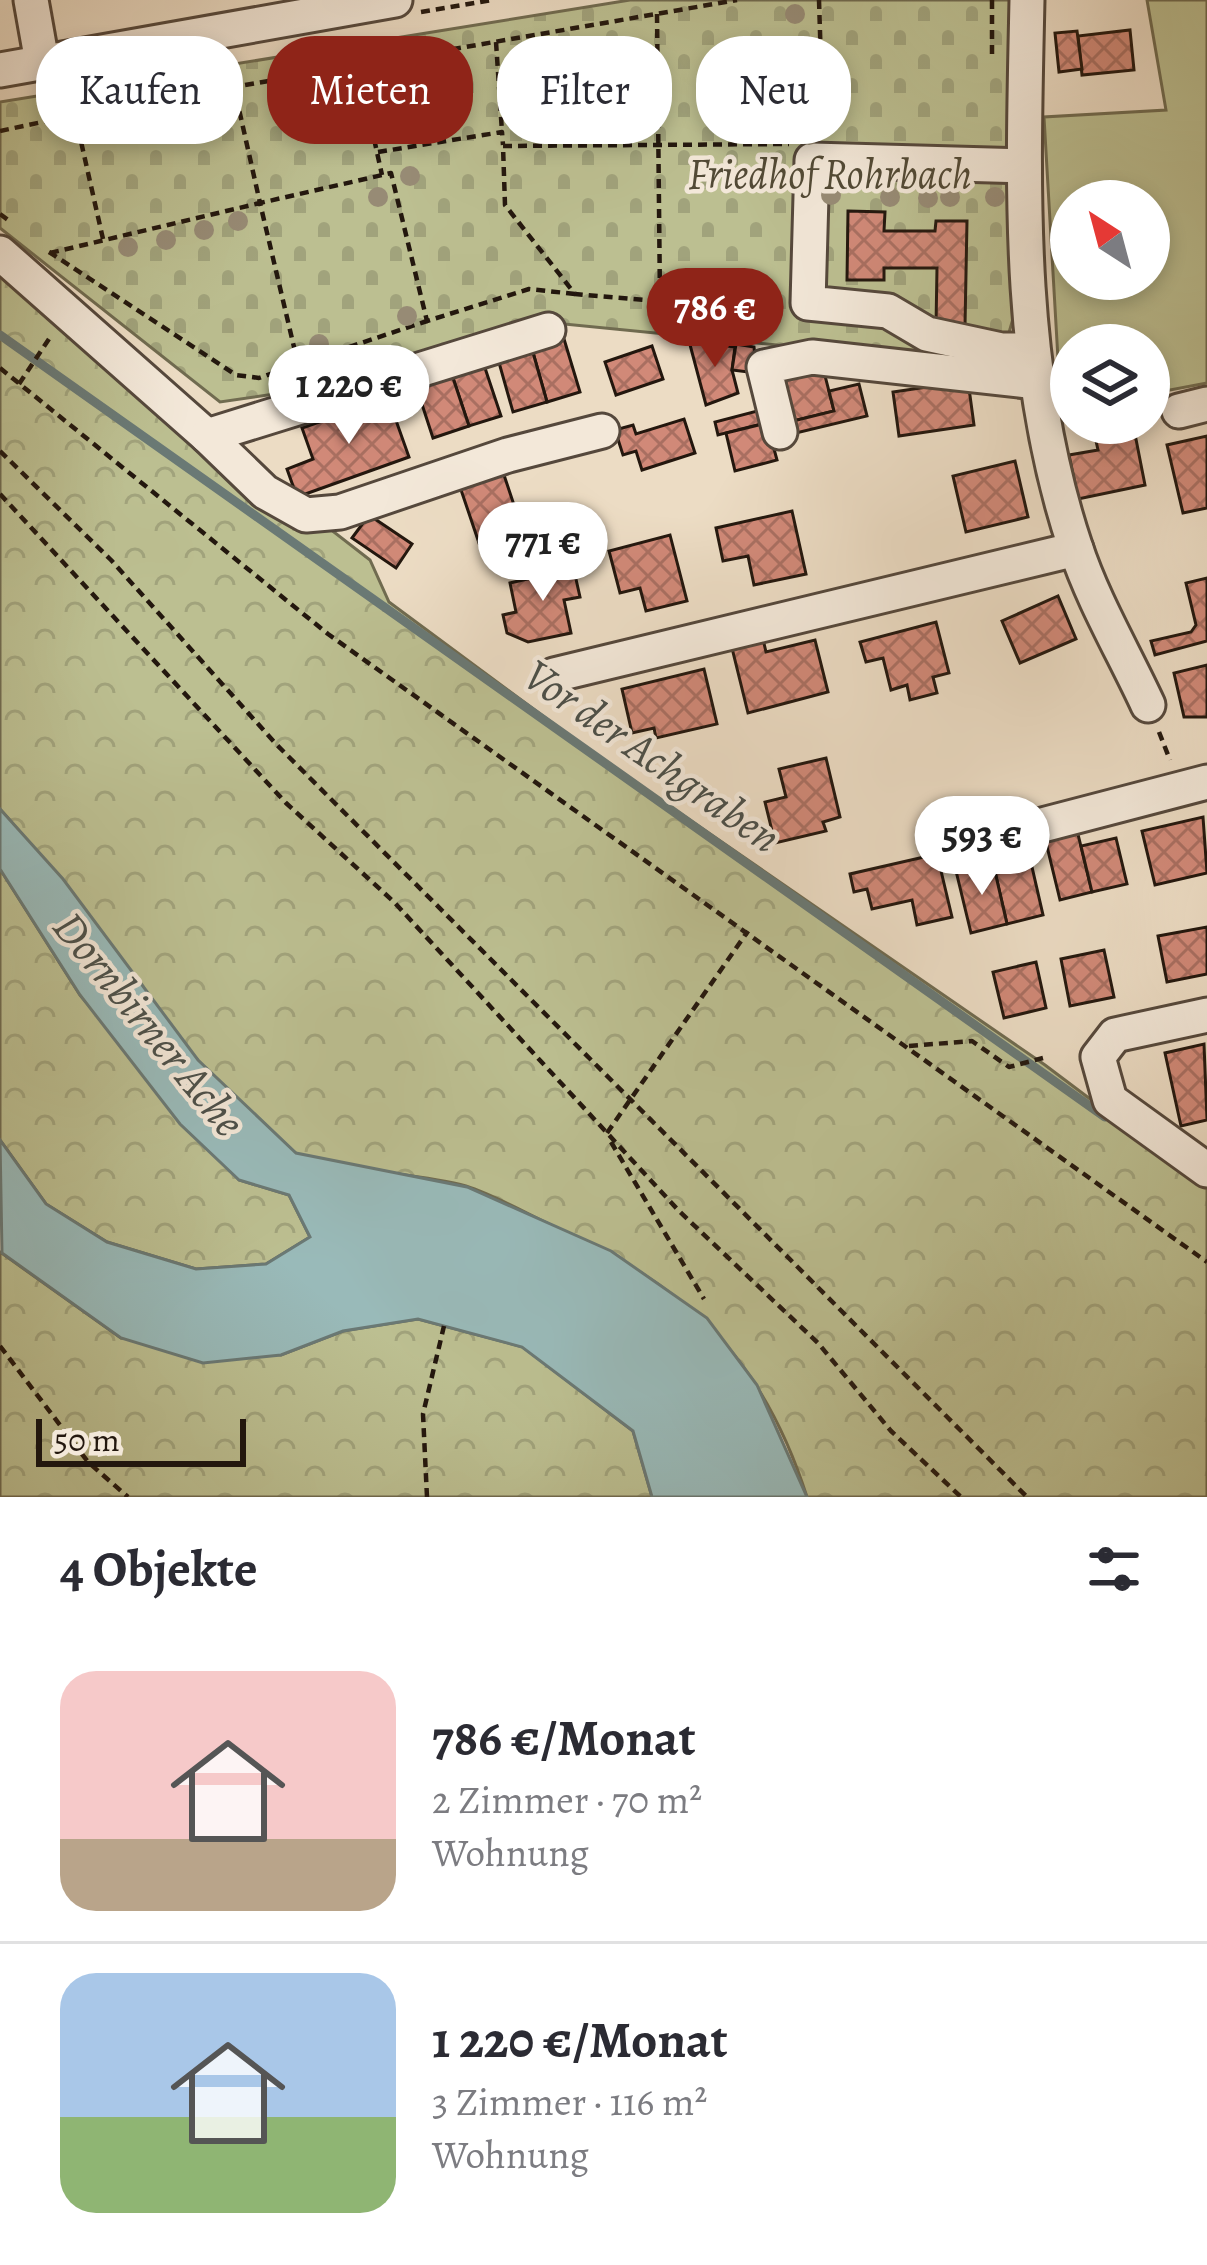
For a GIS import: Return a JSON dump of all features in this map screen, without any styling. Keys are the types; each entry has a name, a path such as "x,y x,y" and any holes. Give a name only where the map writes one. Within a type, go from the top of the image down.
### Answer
{"street":[{"path":"31,0 37,36"},
{"path":"190,36 395,0"},
{"path":"1027,0 1024,166 1033,366 1076,549 1148,705"},
{"path":"0,70 36,63"},
{"path":"1024,166 812,160 808,302 889,310 927,334 1000,350 1033,366"},
{"path":"8,240 265,492 306,514 340,512 508,455 602,430"},
{"path":"207,436 548,330"},
{"path":"780,432 764,367 812,357 1033,366"},
{"path":"554,675 1076,549"},
{"path":"953,848 1194,785"},
{"path":"1207,1015 1115,1035 1098,1057 1110,1100 1207,1170"}],"path":[{"path":"473,46 737,0"},
{"path":"819,0 820,36"},
{"path":"657,14 662,145 660,301"},
{"path":"496,42 497,57"},
{"path":"267,81 234,87 298,364"},
{"path":"0,131 75,115 103,239"},
{"path":"378,152 497,133"},
{"path":"376,144 382,175"},
{"path":"575,294 506,205 503,146 800,144"},
{"path":"50,254 391,173 427,321"},
{"path":"0,214 8,240"},
{"path":"34,240 236,375 259,378 529,289 789,312 808,302"},
{"path":"19,385 42,350"},
{"path":"0,368 328,634 1207,1262"},
{"path":"0,451 111,560 276,745 1027,1497"},
{"path":"0,494 286,803 394,902 606,1134 818,1343 891,1431 961,1497"},
{"path":"1148,705 1194,785"},
{"path":"606,1134 748,931"},
{"path":"909,1046 972,1041 1009,1067 1040,1059"},
{"path":"606,1134 704,1299"},
{"path":"427,1497 423,1414 444,1326"},
{"path":"0,1346 88,1462 128,1497"}],"green space":[{"name":"Friedhof Rohrbach","path":"630,0 1013,0 1017,305 999,367 534,321 335,385 220,402 0,228 0,102 36,96 36,144 243,144 243,63 267,59 267,144 473,144 473,36 408,36"},
{"path":"1147,0 1207,0 1207,383 1170,390 1170,324 1056,324 1055,300 1170,300 1170,180 1050,180 1050,221 1044,117 1166,110"},
{"path":"0,273 370,560 389,602 597,756 1045,1065 1207,1187 1207,1497 807,1497 766,1402 740,1363 711,1329 639,1272 597,1247 466,1186 333,1165 296,1153 219,1083 153,1007 0,809"},
{"path":"0,869 80,995 239,1180 289,1195 310,1237 266,1264 196,1269 107,1242 46,1204 0,1140"},
{"path":"0,1252 121,1338 281,1355 343,1331 418,1319 523,1347 633,1431 652,1497 0,1497"}],"water":[{"name":"Dornbirner Ache","path":"0,809 63,879 198,1060 296,1153 467,1187 611,1251 707,1318 757,1385 807,1497 652,1497 633,1431 522,1347 418,1319 343,1331 281,1355 203,1363 121,1338 2,1253 0,1140 46,1204 107,1242 196,1269 266,1264 310,1237 289,1195 239,1180 180,1124 80,995 0,869"}],"building":[{"path":"1130,30 1134,70 1082,75 1078,36"},
{"path":"1077,31 1082,69 1059,72 1055,33"},
{"path":"848,211 885,212 884,231 935,231 936,221 967,221 965,326 936,326 937,268 884,268 884,280 847,280"},
{"path":"564,339 580,392 547,402 532,349"},
{"path":"689,341 735,347 732,370 738,393 706,405"},
{"path":"736,344 754,347 757,373 732,370"},
{"path":"652,346 663,379 616,395 605,362"},
{"path":"532,349 547,402 513,412 498,359"},
{"path":"822,364 834,411 793,421 782,373"},
{"path":"484,365 501,416 469,426 452,375"},
{"path":"452,375 469,426 433,438 416,386"},
{"path":"968,381 974,425 899,436 893,392"},
{"path":"859,384 867,416 796,433 793,421 834,411 829,391"},
{"path":"388,398 409,457 297,497 287,469 313,459 302,428"},
{"path":"761,410 765,423 718,435 715,422"},
{"path":"684,419 695,453 642,470 636,451 623,455 615,430 633,425 636,434"},
{"path":"767,423 777,460 735,471 726,433"},
{"path":"1207,436 1207,508 1183,513 1167,445"},
{"path":"1097,444 1137,444 1145,485 1078,499 1069,455 1098,450"},
{"path":"1015,461 1028,517 966,532 953,476"},
{"path":"501,466 522,529 479,543 458,481"},
{"path":"792,511 806,574 754,585 748,556 723,561 716,528"},
{"path":"369,515 412,544 396,568 352,538"},
{"path":"670,535 687,601 646,611 640,588 620,593 609,551"},
{"path":"571,557 580,597 564,600 571,633 528,642 507,633 503,615 516,612 510,583 554,573 551,561"},
{"path":"1207,578 1207,641 1155,655 1151,641 1191,632 1196,625 1186,583"},
{"path":"1058,596 1076,639 1020,663 1002,621"},
{"path":"936,622 949,673 933,677 937,693 910,700 907,685 891,690 883,658 866,662 860,642"},
{"path":"763,639 766,652 815,640 828,692 748,713 732,648"},
{"path":"1207,665 1207,717 1184,717 1174,673"},
{"path":"704,669 717,724 656,738 654,728 632,733 622,689"},
{"path":"826,758 840,817 823,822 826,831 775,843 765,802 786,797 779,769"},
{"path":"1203,817 1207,873 1155,885 1142,831"},
{"path":"1076,826 1092,892 1060,900 1044,834"},
{"path":"1116,838 1127,884 1092,892 1081,846"},
{"path":"937,854 952,917 917,925 912,900 872,909 867,889 854,892 850,874"},
{"path":"1029,854 1043,915 1007,924 993,863"},
{"path":"993,863 1007,924 971,933 956,871"},
{"path":"1207,927 1207,974 1167,982 1158,936"},
{"path":"1104,950 1114,997 1070,1006 1061,959"},
{"path":"1036,962 1046,1008 1004,1018 993,972"},
{"path":"1204,1044 1207,1120 1181,1126 1165,1053"}],"waterway":[{"name":"Vor der Achgraben","path":"0,335 1105,1117"}]}
